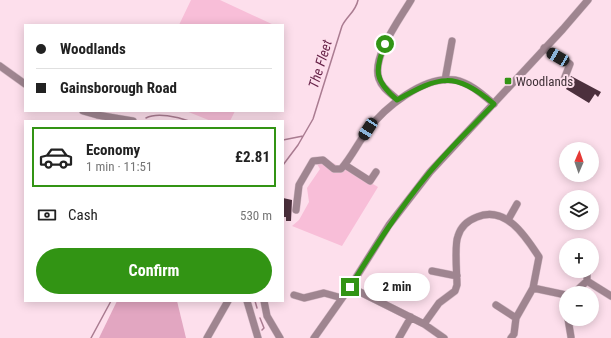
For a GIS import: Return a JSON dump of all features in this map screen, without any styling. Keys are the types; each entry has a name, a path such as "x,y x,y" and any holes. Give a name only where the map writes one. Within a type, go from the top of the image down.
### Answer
{"street":[{"path":"397,100 385,90 378,78 378,63 385,44 411,0"},
{"path":"314,338 350,287 389,225 430,172 588,0"},
{"path":"444,80 452,41"},
{"path":"544,48 570,64 563,82"},
{"path":"0,66 24,83"},
{"path":"296,210 299,185 313,161 323,160 338,170 345,165 368,129 397,100 423,86 444,80 469,85 494,104"},
{"path":"86,112 127,120"},
{"path":"345,165 370,180 376,172"},
{"path":"508,220 518,204"},
{"path":"424,324 439,304 455,291 457,276 457,236 464,225 482,215 500,216 508,220 524,234 539,257 533,288 516,318 514,334 511,338"},
{"path":"432,271 457,276"},
{"path":"582,286 587,281 610,298"},
{"path":"350,287 424,324 444,338"},
{"path":"533,288 559,294"},
{"path":"294,295 304,298 324,293 342,298"},
{"path":"207,338 227,302"},
{"path":"247,302 258,338"},
{"path":"264,302 267,316 280,338"},
{"path":"496,305 516,318"},
{"path":"399,338 411,317"},
{"path":"570,326 572,337"}],"shaded area":[{"path":"191,0 220,0 272,24 179,24"},
{"path":"188,112 234,112 230,120 208,120"},
{"path":"323,157 340,167 341,165 378,187 342,246 292,226 299,220 309,202 307,188 320,169 317,164"},
{"path":"117,302 177,302 186,338 99,338"}],"building":[{"path":"571,76 601,92 598,97 595,94 589,103 566,89 570,82"},
{"path":"284,198 292,200 291,221 286,221 286,217 284,217"}],"waterway":[{"name":"The Fleet","path":"284,164 298,145 313,119 342,26 357,4 358,0"},
{"path":"146,118 162,115 185,120"},
{"path":"284,140 303,136"},
{"path":"91,338 110,302"},
{"path":"255,302 257,308"},
{"path":"260,318 264,328 262,330"}],"place":[{"name":"Woodlands","path":"508,81"}],"route":[{"path":"350,287 389,225 409,198 430,172 494,104 469,85 454,80 444,80 423,86 397,100 385,90 378,78 378,63 385,44"}]}
